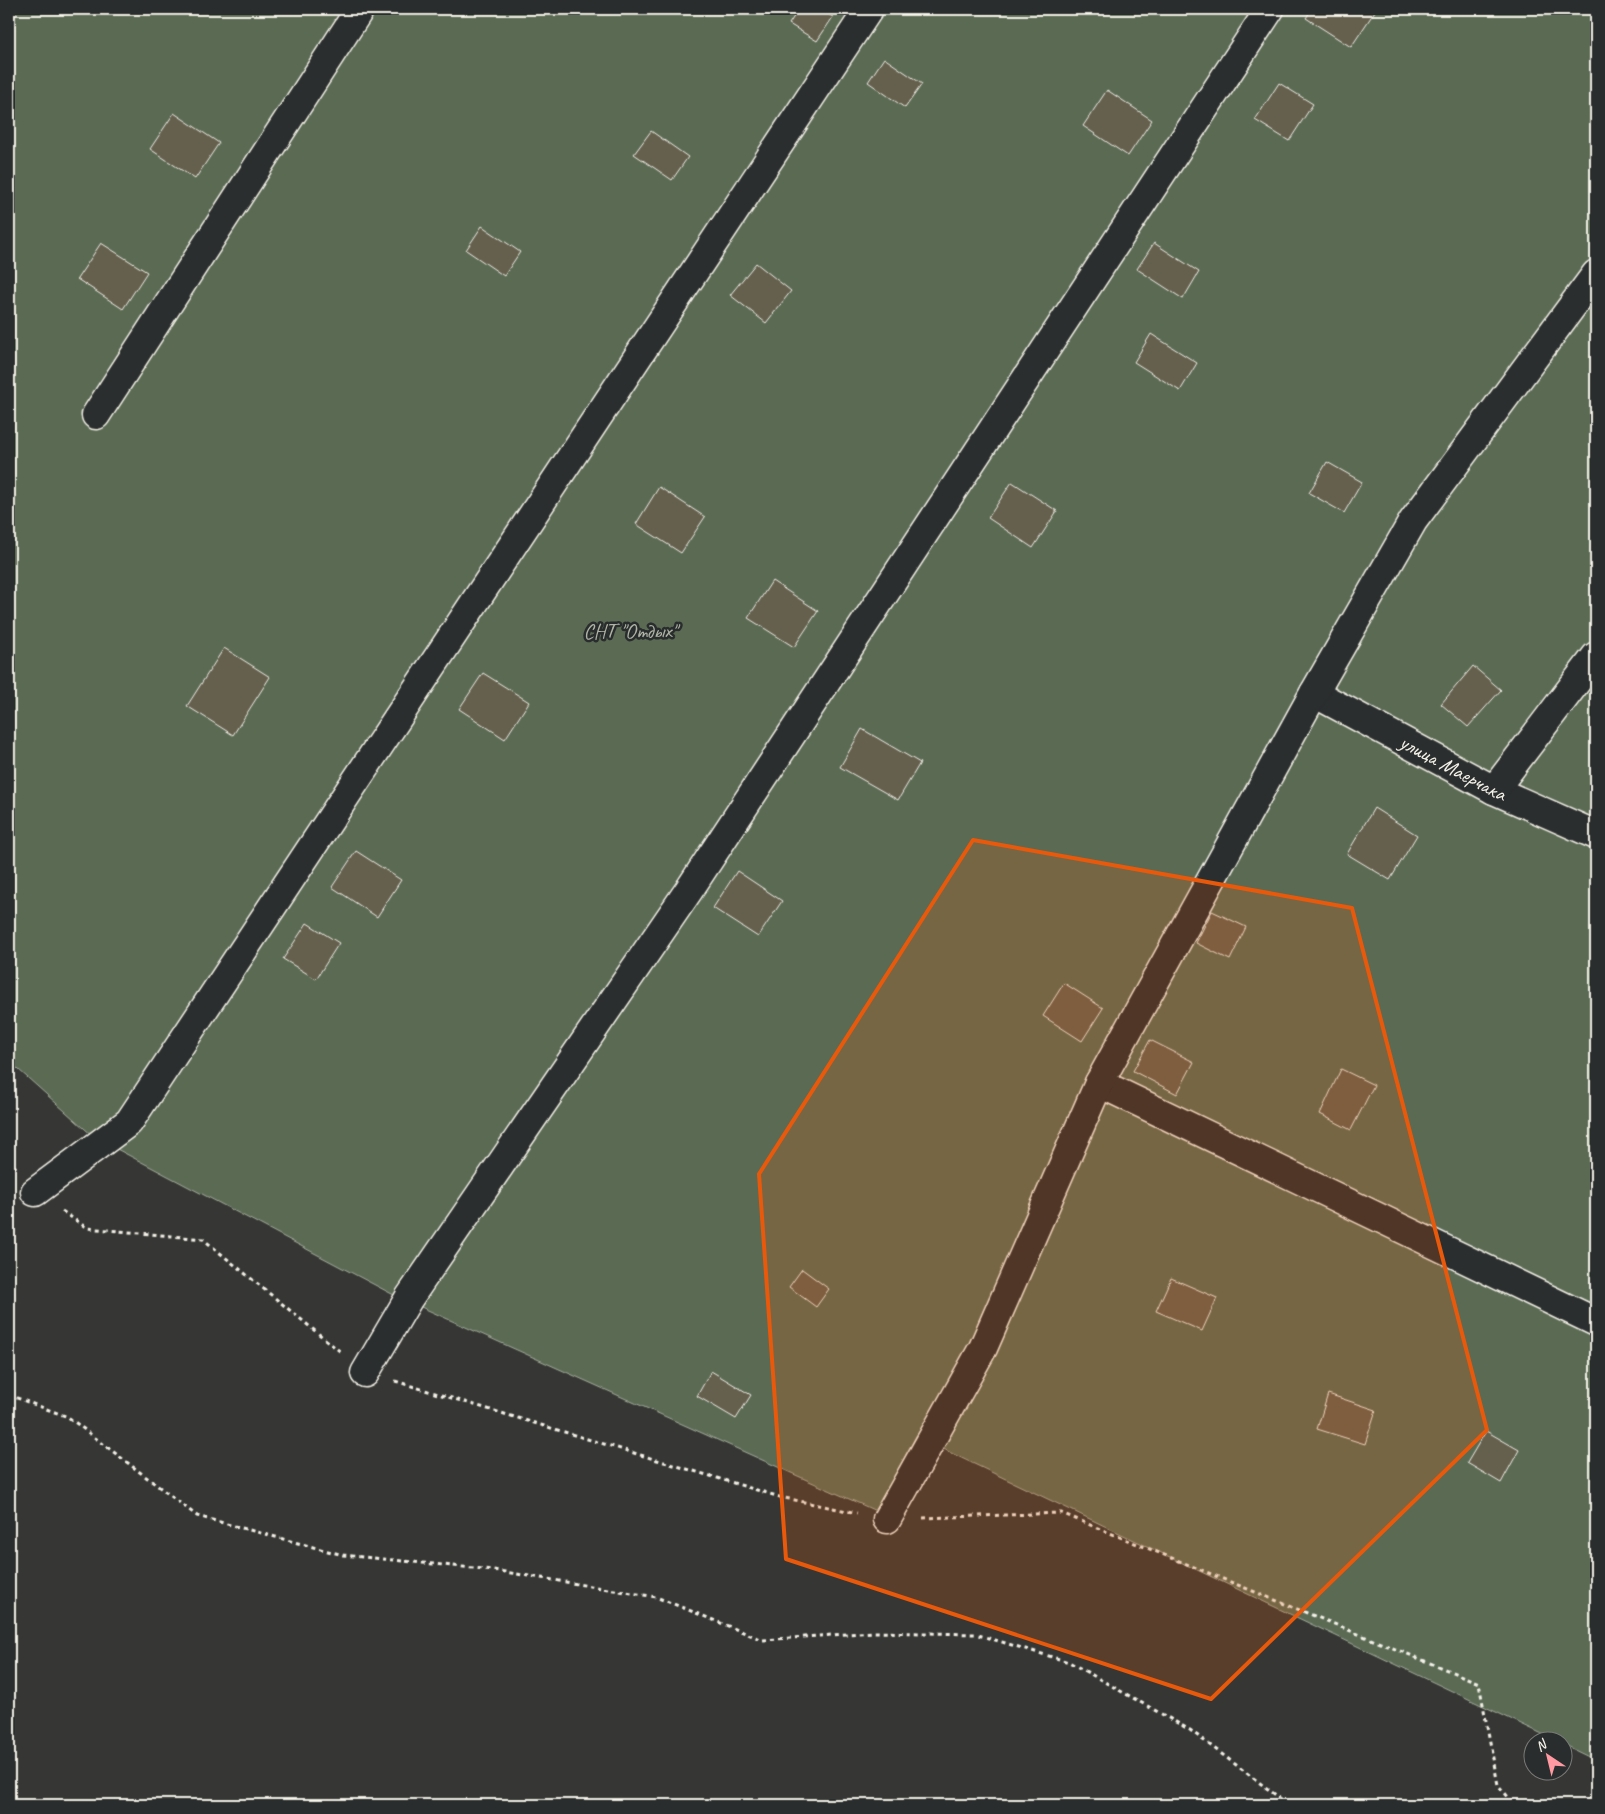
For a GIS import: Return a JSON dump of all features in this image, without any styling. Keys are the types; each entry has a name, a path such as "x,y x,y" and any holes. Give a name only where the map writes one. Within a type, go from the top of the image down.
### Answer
{"street":[{"path":"96,415 360,9"},
{"path":"34,1192 130,1122 869,9"},
{"path":"365,1373 409,1298 689,890 1270,9"},
{"path":"887,1519 983,1348 1098,1083 1314,693 1413,521 1596,274"},
{"path":"1494,790 1596,656"},
{"name":"улица Маерчака","path":"1314,693 1494,790 1596,835"},
{"path":"1098,1083 1596,1322"}],"path":[{"path":"9,1160 34,1192 87,1228 203,1240 365,1373 780,1497 887,1519 1061,1513 1479,1683 1498,1785 1515,1805"},
{"path":"9,1395 68,1417 197,1516 343,1555 493,1570 656,1597 763,1640 874,1632 975,1634 1069,1662 1190,1730 1289,1805"}],"highlighted area":[{"path":"973,840 1352,908 1487,1430 1211,1699 786,1559 759,1174"}],"green space":[{"name":"СНТ \"Отдых\"","path":"9,9 1596,9 1596,1760 1572,1748 1572,1732 1538,1732 951,1453 917,1434 876,1511 392,1294 94,1137 9,1061"}],"building":[{"path":"799,9 819,9 833,17 817,41 789,24"},
{"path":"1312,9 1372,9 1375,11 1351,47 1306,18"},
{"path":"884,58 922,84 905,108 868,82"},
{"path":"1279,83 1313,104 1289,141 1255,120"},
{"path":"1107,90 1152,120 1128,156 1083,126"},
{"path":"174,113 219,143 195,179 150,149"},
{"path":"651,131 688,157 672,180 634,154"},
{"path":"482,226 520,252 504,276 466,250"},
{"path":"101,243 147,272 123,309 77,279"},
{"path":"1154,243 1199,272 1183,299 1137,269"},
{"path":"756,263 791,291 766,323 730,295"},
{"path":"1151,334 1197,363 1180,391 1134,362"},
{"path":"1327,462 1362,482 1344,513 1309,493"},
{"path":"1012,482 1057,511 1033,548 988,518"},
{"path":"659,487 705,517 681,553 636,524"},
{"path":"772,581 818,611 794,647 748,618"},
{"path":"224,648 270,677 233,735 187,706"},
{"path":"1473,666 1501,690 1468,727 1441,704"},
{"path":"483,673 529,702 505,739 459,709"},
{"path":"862,729 920,763 898,800 840,767"},
{"path":"1374,808 1417,835 1390,880 1347,854"},
{"path":"356,851 401,880 377,917 332,887"},
{"path":"737,871 782,901 758,937 713,908"},
{"path":"1212,911 1246,927 1230,960 1196,943"},
{"path":"307,923 339,943 316,979 283,959"},
{"path":"1064,983 1103,1008 1082,1041 1043,1016"},
{"path":"1150,1040 1194,1062 1177,1094 1133,1071"},
{"path":"1341,1069 1374,1085 1351,1130 1320,1114"},
{"path":"802,1269 829,1289 816,1307 789,1287"},
{"path":"1171,1278 1217,1298 1202,1331 1156,1311"},
{"path":"711,1371 751,1395 736,1419 697,1396"},
{"path":"1328,1394 1376,1410 1365,1444 1317,1429"},
{"path":"1486,1431 1519,1450 1501,1483 1467,1463"}]}
